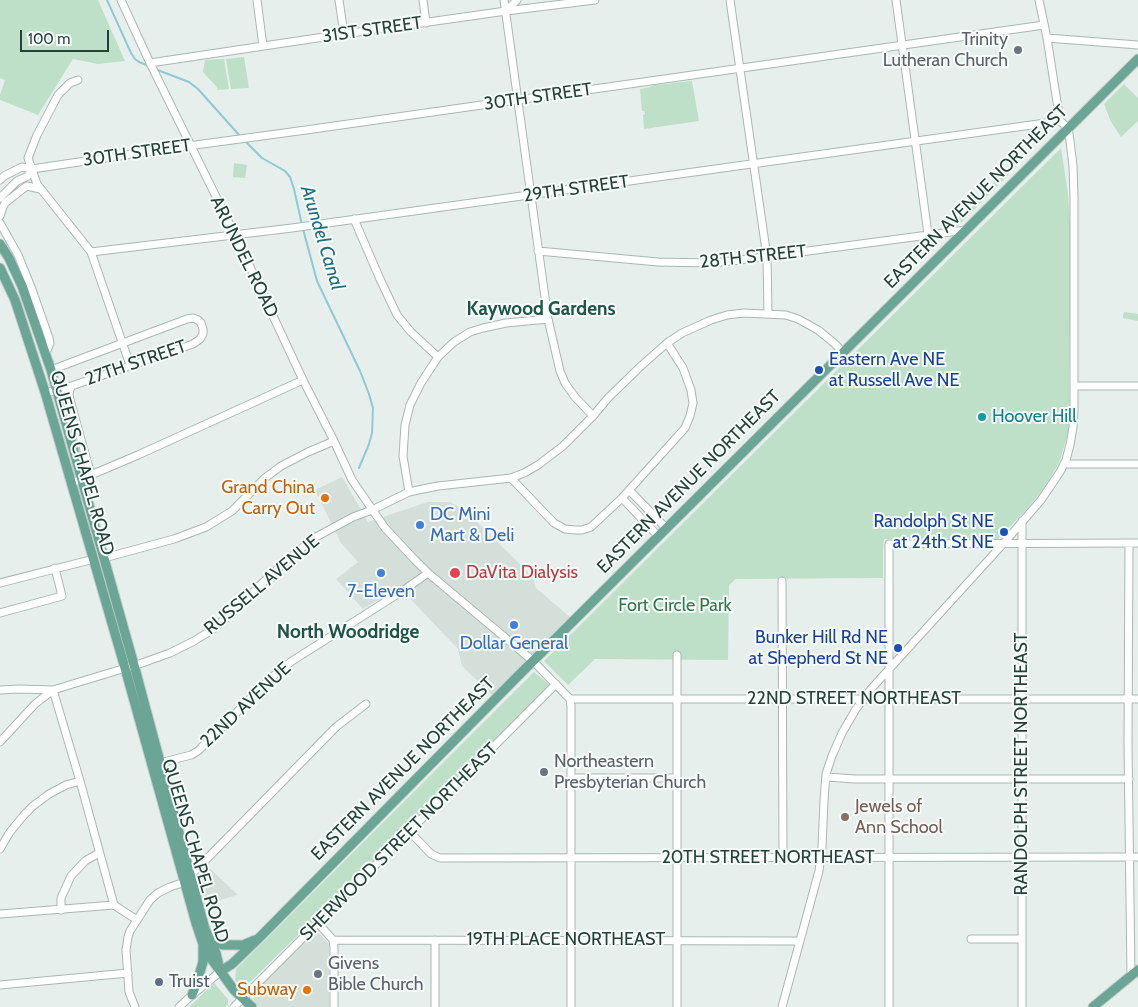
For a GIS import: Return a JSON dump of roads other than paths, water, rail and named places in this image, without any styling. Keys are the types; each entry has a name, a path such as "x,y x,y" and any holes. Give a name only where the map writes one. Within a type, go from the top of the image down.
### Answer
{"main road":[{"name":"EASTERN AVENUE NORTHEAST","path":"221,971 232,964 258,939 666,528 1138,59"},
{"name":"QUEENS CHAPEL ROAD","path":"0,244 10,258 22,286 57,390 108,572 130,666 188,879"},
{"name":"QUEENS CHAPEL ROAD","path":"0,268 15,300 46,392 94,559 160,763 188,879 196,923 205,940 210,957 242,999 252,1007"},
{"path":"94,559 97,559 108,572"},
{"path":"192,995 203,962 205,940 223,945 243,944 258,939"},
{"path":"1092,1007 1134,973"}],"street":[{"name":"ARUNDEL ROAD","path":"121,0 352,480 385,528 428,573 533,661 570,699"},
{"path":"257,0 263,46"},
{"path":"339,0 344,34"},
{"path":"423,0 426,23"},
{"path":"504,0 548,319 560,371 565,383 593,416"},
{"path":"506,11 517,0"},
{"name":"31ST STREET","path":"150,63 506,11 595,0"},
{"path":"730,0 767,257 768,313"},
{"path":"896,0 928,234"},
{"path":"782,1007 816,884 821,858 826,777 835,748 863,699 1003,544 1049,489 1064,464 1070,445 1074,427 1074,197 1072,154 1068,128 1060,120 1039,0"},
{"name":"30TH STREET","path":"0,180 22,167 32,169 190,145 1044,26"},
{"path":"1047,38 1138,45"},
{"path":"78,80 70,82 58,95 37,135 28,158 40,189 91,252 130,365"},
{"name":"29TH STREET","path":"91,252 292,228 1060,120"},
{"path":"0,198 17,181 28,176 32,169"},
{"path":"0,216 5,203 24,188 27,186 40,189"},
{"path":"354,218 397,315 411,332 438,357"},
{"name":"QUEENS CHAPEL ROAD","path":"0,223 18,255 46,330 50,343 46,353"},
{"name":"28TH STREET","path":"538,251 692,264 767,257 966,230"},
{"name":"RUSSELL AVENUE","path":"0,690 53,690 170,653 212,630 293,555 316,538 353,518 409,492 438,486 511,478 524,473 563,446 608,398 667,343 682,333 711,320 727,315 744,313 786,315 809,324 843,352"},
{"name":"27TH STREET","path":"46,392 71,386 193,344 202,334 201,323 193,318 187,319 51,370"},
{"path":"409,492 403,456 405,425 410,405 421,383 438,357 454,342 470,332 506,323 548,319"},
{"path":"511,478 554,522 565,529 582,530 591,527 622,498 685,428 690,416 693,403 691,390 683,368 667,343"},
{"path":"72,483 303,380"},
{"name":"QUEENS CHAPEL ROAD","path":"71,386 70,400 91,475"},
{"path":"1074,386 1138,386"},
{"path":"104,558 174,539 206,527 232,510 265,478 281,466 334,441"},
{"path":"1064,464 1138,464"},
{"path":"629,490 666,528"},
{"path":"622,498 658,536"},
{"name":"RANDOLPH STREET NORTHEAST","path":"1022,522 1022,1007"},
{"path":"889,1007 889,544 1138,544"},
{"path":"1129,544 1129,779 1134,857 1134,973"},
{"path":"0,582 94,559"},
{"path":"0,613 62,596 55,568"},
{"name":"22ND AVENUE","path":"160,763 191,755 271,678 292,661 428,573"},
{"path":"782,581 783,858"},
{"path":"677,655 678,1007"},
{"name":"SHERWOOD STREET NORTHEAST","path":"242,999 556,684"},
{"path":"0,742 35,704 53,690 114,905"},
{"path":"570,699 571,1007"},
{"name":"22ND STREET NORTHEAST","path":"570,699 1138,699"},
{"path":"135,1007 129,992 127,943 130,931 150,900 158,893 188,879 336,727 366,704"},
{"path":"826,777 1129,779"},
{"path":"571,778 677,778"},
{"path":"0,849 10,832 33,806 49,794 66,785 80,781"},
{"name":"20TH STREET NORTHEAST","path":"409,831 431,854 440,858 1134,857"},
{"path":"61,910 61,898 71,876 85,861 99,853"},
{"path":"0,914 114,905 137,920"},
{"path":"318,923 333,940 334,1007"},
{"path":"971,939 1022,939"},
{"name":"19TH PLACE NORTHEAST","path":"333,940 800,941"},
{"path":"435,940 435,1007"},
{"path":"179,1007 221,971"},
{"path":"0,985 128,973"},
{"path":"234,1007 242,999"}],"waterway":[{"name":"Arundel Canal","path":"107,0 131,53 139,62 149,66"},
{"name":"Arundel Canal","path":"155,69 189,82 198,89 240,136"},
{"name":"Arundel Canal","path":"245,141 262,158 285,171 290,177 302,225"},
{"name":"Arundel Canal","path":"303,229 317,281 360,371 373,408 372,433 359,468"}],"place":[{"name":"Trinity Lutheran Church","path":"1018,50"},
{"name":"Eastern Ave NE at Russell Ave NE","path":"819,370"},
{"name":"Hoover Hill","path":"982,417"},
{"name":"Grand China Carry Out","path":"325,498"},
{"name":"DC Mini Mart & Deli","path":"420,525"},
{"name":"Randolph St NE at 24th St NE","path":"1004,532"},
{"name":"7-Eleven","path":"381,573"},
{"name":"DaVita Dialysis","path":"455,573"},
{"name":"Dollar General","path":"514,625"},
{"name":"Bunker Hill Rd NE at Shepherd St NE","path":"898,648"},
{"name":"Northeastern Presbyterian Church","path":"544,772"},
{"name":"Jewels of Ann School","path":"845,817"},
{"name":"Givens Bible Church","path":"318,974"},
{"name":"Truist","path":"159,982"},
{"name":"Subway","path":"307,990"}],"district":[{"name":"Kaywood Gardens","path":"541,309"},
{"name":"North Woodridge","path":"348,632"}],"park label":[{"name":"Fort Circle Park","path":"675,606"}]}
